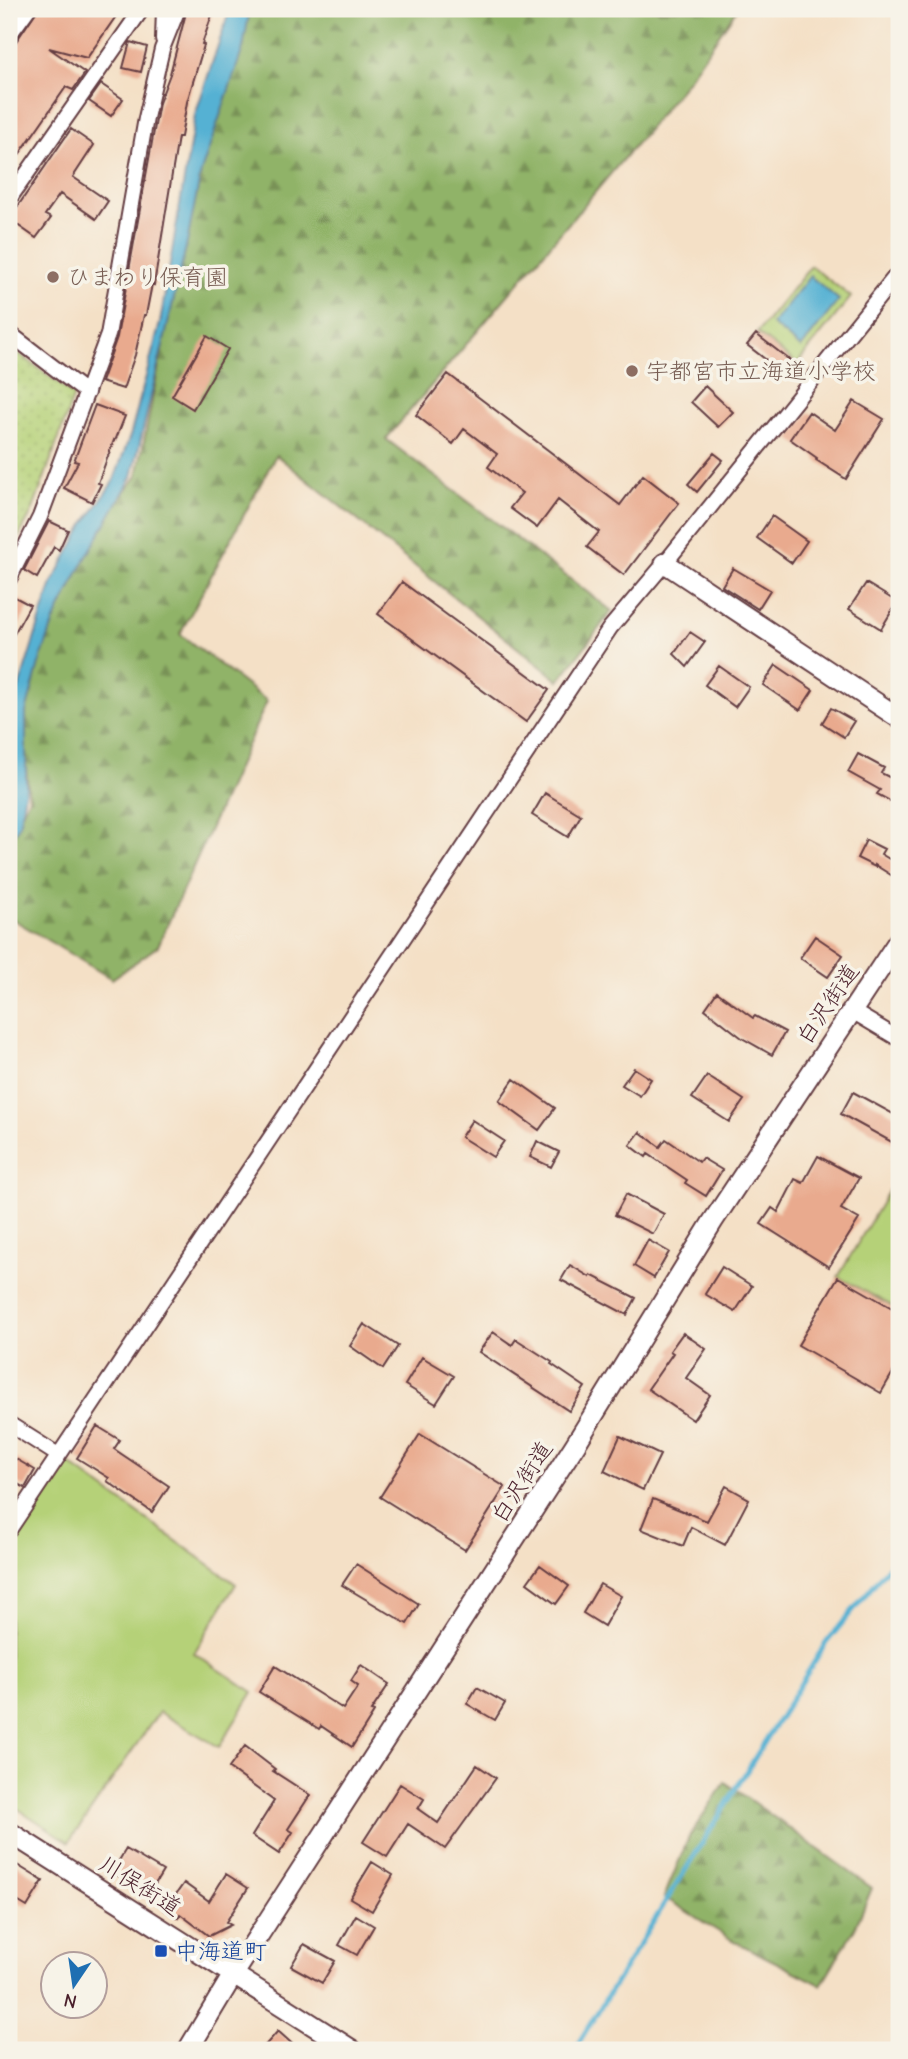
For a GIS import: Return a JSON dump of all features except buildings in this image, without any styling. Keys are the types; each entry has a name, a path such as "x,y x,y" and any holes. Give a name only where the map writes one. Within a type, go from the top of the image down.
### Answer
{"main road":[{"path":"665,563 899,718"},
{"name":"白沢街道","path":"188,2050 233,1975 553,1479 713,1221 899,940"},
{"name":"川俣街道","path":"9,1832 352,2050"}],"street":[{"path":"9,35 27,9"},
{"path":"11,189 142,9"},
{"path":"162,49 164,9"},
{"path":"9,579 40,517 108,335 146,118 162,49 178,9"},
{"path":"9,1530 610,628 899,272"},
{"path":"9,333 87,393"},
{"path":"852,1011 899,1039"},
{"path":"9,1424 58,1455"}],"green space":[{"path":"243,9 737,9 687,81 646,132 386,439 612,611 559,681 276,455 180,634 267,701 158,946 112,979 9,917 9,840 29,798 19,698 78,554 137,476 197,176"},
{"path":"811,266 851,297 797,364 757,333"},
{"path":"9,346 74,395 32,512 9,555"},
{"path":"899,1173 899,1310 838,1277"},
{"path":"67,1462 236,1584 194,1653 253,1692 219,1747 159,1712 69,1842 9,1803 9,1552"},
{"path":"725,1782 872,1888 856,1926 821,1985 732,1940 664,1897 689,1837"}],"water":[{"path":"230,9 250,9 243,48 201,172 132,477 54,621 39,664 26,712 26,787 19,826 9,842 9,719 52,583 84,525 114,480 131,433 160,323 195,115"},
{"path":"810,276 839,300 801,348 772,324"}],"waterway":[{"path":"574,2050 826,1643 899,1554"}],"place":[{"name":"ひまわり保育園","path":"53,277"},
{"name":"宇都宮市立海道小学校","path":"632,371"},
{"name":"中海道町","path":"161,1951"}]}
